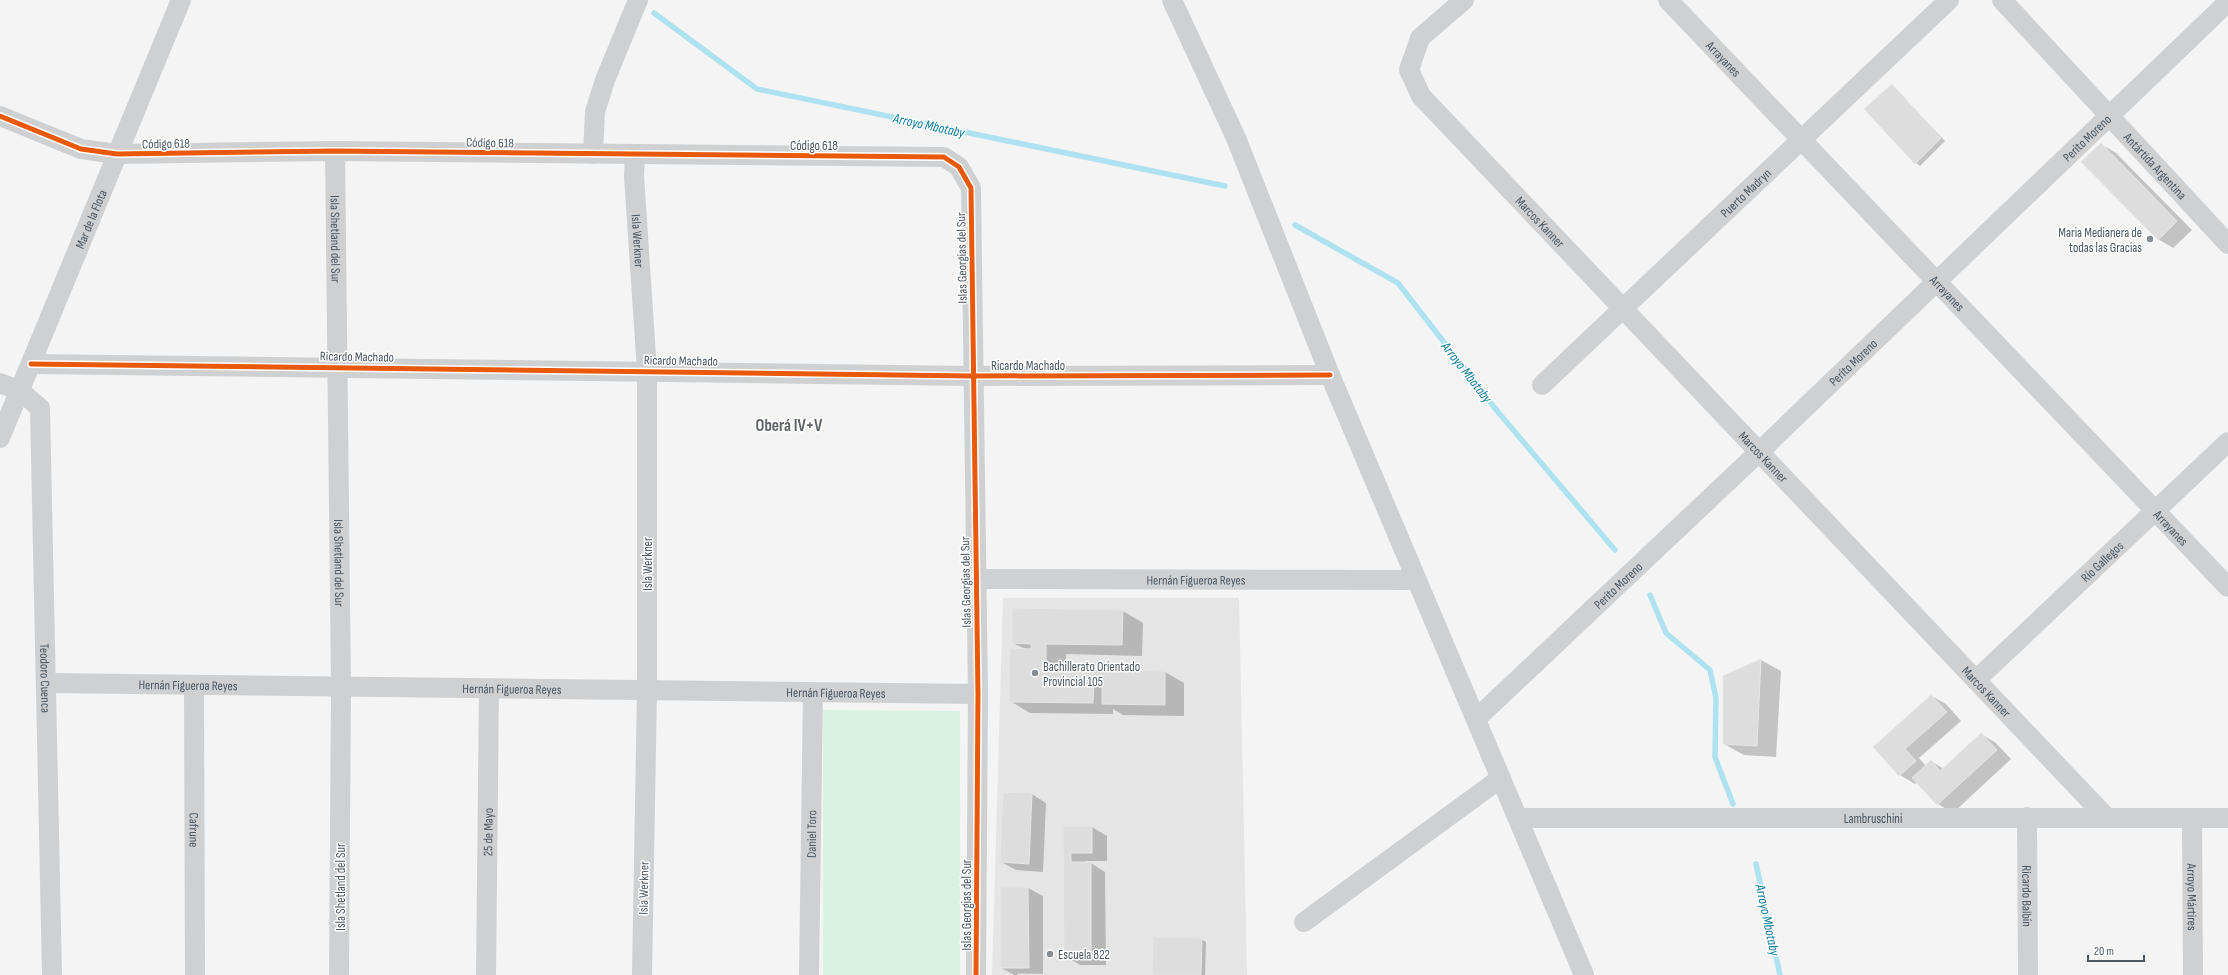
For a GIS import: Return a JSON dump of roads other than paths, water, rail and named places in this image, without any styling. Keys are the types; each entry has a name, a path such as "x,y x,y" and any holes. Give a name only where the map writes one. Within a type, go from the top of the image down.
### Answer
{"street":[{"name":"Mar de la Flota","path":"0,438 181,0"},
{"path":"593,154 595,112 605,80 638,0"},
{"path":"1172,0 1236,138 1330,375 1584,975"},
{"name":"Marcos Kanner","path":"1464,0 1420,38 1410,70 1421,96 2106,817"},
{"name":"Arrayanes","path":"1668,0 2228,587"},
{"name":"Puerto Madryn","path":"1542,385 1949,0"},
{"name":"Antártida Argentina","path":"2002,0 2228,244"},
{"name":"Perito Moreno","path":"1476,719 1760,452 2228,2"},
{"name":"Código 618","path":"0,116 82,148 117,154 335,151 944,157 959,167 971,188"},
{"name":"Isla Shetland del Sur","path":"335,151 341,687 339,975"},
{"name":"Isla Werkner","path":"635,154 634,176 647,371 647,690 642,975"},
{"name":"Islas Georgias del Sur","path":"971,188 978,694 976,975"},
{"name":"Ricardo Machado","path":"31,364 973,376 1330,375"},
{"path":"0,383 20,391"},
{"name":"Teodoro Cuenca","path":"20,391 40,408 52,975"},
{"name":"Río Gallegos","path":"1976,680 2228,442"},
{"name":"Hernán Figueroa Reyes","path":"976,579 1417,580"},
{"name":"Hernán Figueroa Reyes","path":"46,683 978,694"},
{"name":"Cafrune","path":"194,685 195,975"},
{"name":"25 de Mayo","path":"486,975 489,688"},
{"name":"Daniel Toro","path":"809,975 813,692"},
{"path":"1304,922 1501,778"},
{"name":"Ricardo Balbín","path":"2026,817 2028,975"},
{"name":"Lambruschini","path":"1518,818 2228,818"},
{"name":"Arroyo Mártires","path":"2192,818 2193,975"}],"waterway":[{"name":"Arroyo Mbotaby","path":"654,13 757,89 1225,186"},
{"name":"Arroyo Mbotaby","path":"1295,225 1398,283 1498,412 1615,550"},
{"name":"Arroyo Mbotaby","path":"1650,595 1666,633 1710,670 1716,698 1715,757 1733,804"},
{"name":"Arroyo Mbotaby","path":"1756,864 1780,975"}],"place":[{"name":"Maria Medianera de todas las Gracias","path":"2150,239"},
{"name":"Bachillerato Orientado Provincial 105","path":"1035,673"},
{"name":"Escuela 822","path":"1050,954"}],"district":[{"name":"Oberá IV+V","path":"789,425"}]}
